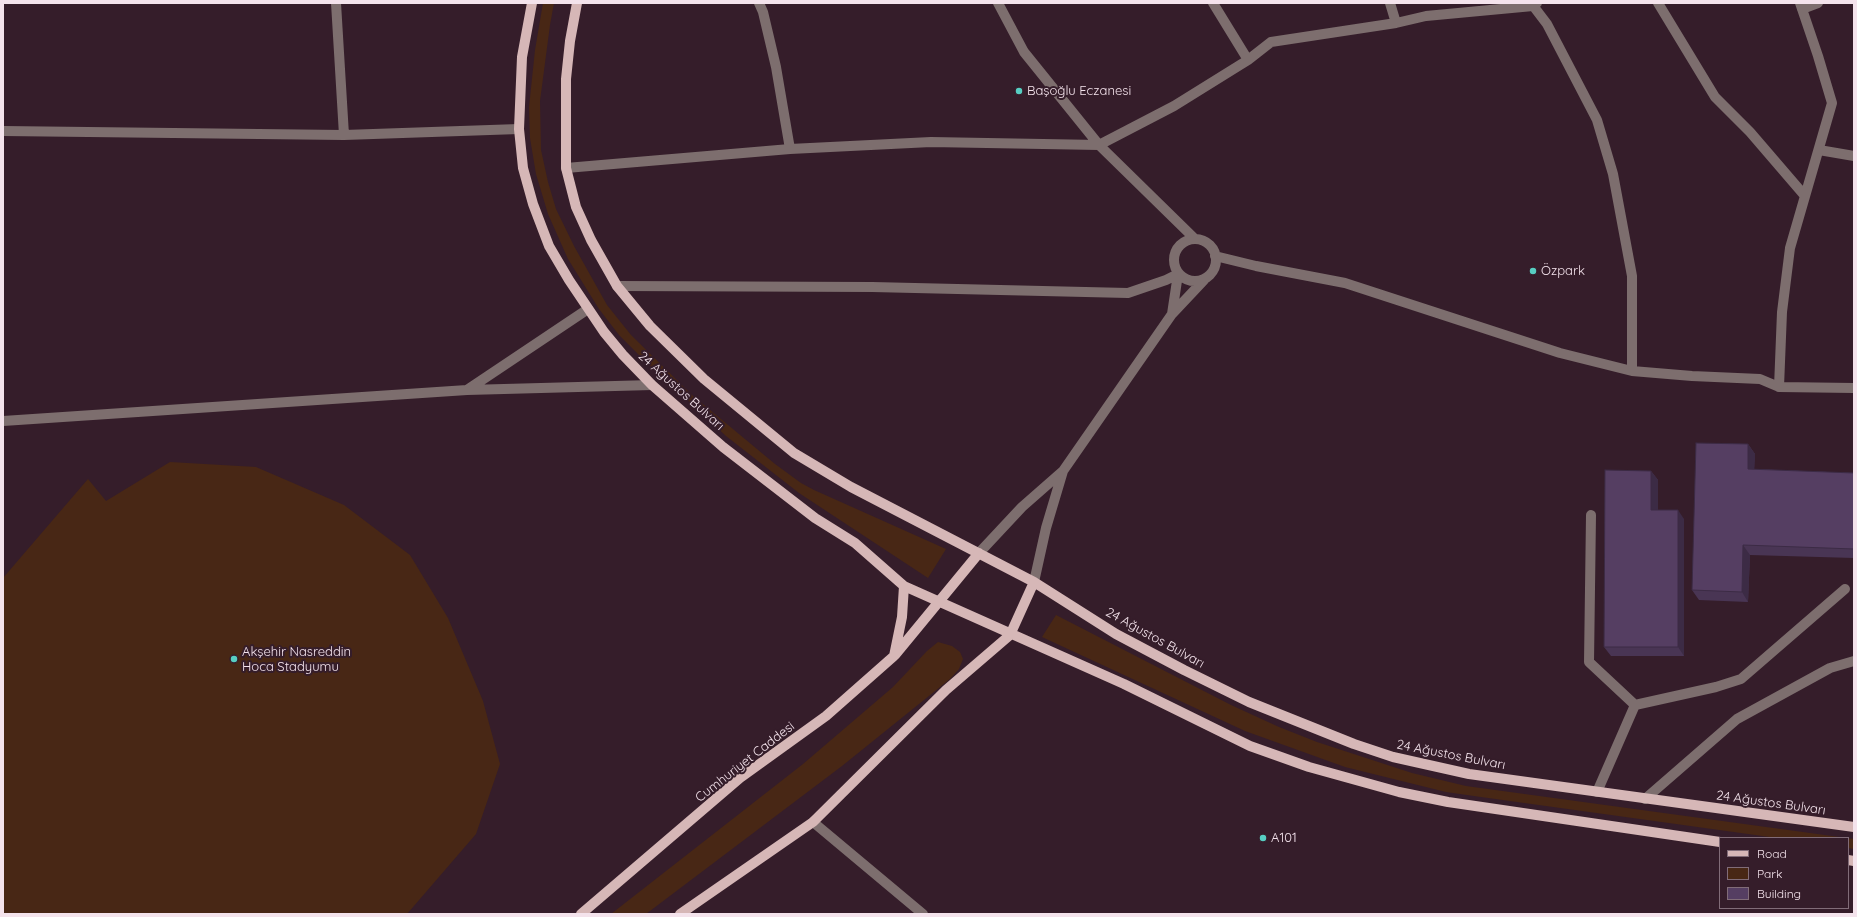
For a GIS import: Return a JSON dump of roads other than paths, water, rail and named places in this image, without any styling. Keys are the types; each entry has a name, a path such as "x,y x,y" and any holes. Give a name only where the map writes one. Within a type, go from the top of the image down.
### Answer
{"main road":[{"name":"24 Ağustos Bulvarı","path":"532,3 522,57 519,129 523,168 533,204 549,246 588,309 623,355 652,385 723,447 816,518 855,543 904,586 1010,635 1131,688 1250,746 1309,767 1356,781 1448,802 1719,842"},
{"name":"24 Ağustos Bulvarı","path":"577,3 570,41 566,79 566,168 576,207 591,240 616,286 650,326 704,379 794,453 851,487 1034,582 1116,634 1184,670 1249,702 1354,744 1429,767 1468,774 1854,827"},
{"name":"Cumhuriyet Caddesi","path":"581,914 740,778 826,716 894,656 979,553"},
{"path":"680,914 813,822 946,690 1010,635 1034,582"},
{"path":"894,656 902,617 904,586"}],"street":[{"path":"336,3 344,135"},
{"path":"759,3 763,12 776,67 790,149"},
{"path":"998,3 1024,52 1099,145 1195,239"},
{"path":"1213,3 1248,60"},
{"path":"1390,3 1396,23"},
{"path":"1658,3 1715,97 1750,132 1805,196"},
{"path":"1779,387 1782,312 1790,248 1832,104 1801,6 1818,3"},
{"path":"566,168 790,149 931,142 1099,145 1174,106 1248,60 1271,42 1396,23 1426,16 1534,4 1547,24 1597,120 1613,174 1632,276 1632,371"},
{"path":"3,131 344,135 519,129"},
{"path":"1819,150 1854,156"},
{"path":"979,553 1022,507 1063,471 1172,314 1211,274 1215,265 1215,256 1211,247 1204,241 1195,239 1185,242 1178,247 1174,256 1174,265 1178,274 1185,280 1195,282 1204,280"},
{"path":"1215,256 1256,266 1345,283 1560,353 1632,371 1692,376 1760,379 1779,387 1854,388"},
{"path":"616,286 872,287 1128,293 1166,280 1178,274"},
{"path":"1172,314 1178,274"},
{"path":"467,390 588,309"},
{"path":"3,421 467,390 652,385"},
{"path":"1034,582 1046,528 1063,471"},
{"path":"1591,515 1589,662 1635,705"},
{"path":"1635,705 1716,687 1741,679 1845,589"},
{"path":"1645,799 1736,719 1830,668 1854,661"},
{"path":"1597,792 1635,705"},
{"path":"813,822 923,914"}],"place":[{"name":"Başoğlu Eczanesi","path":"1019,91"},
{"name":"Özpark","path":"1533,271"},
{"name":"Akşehir Nasreddin Hoca Stadyumu","path":"234,659"},
{"name":"A101","path":"1263,838"}]}
